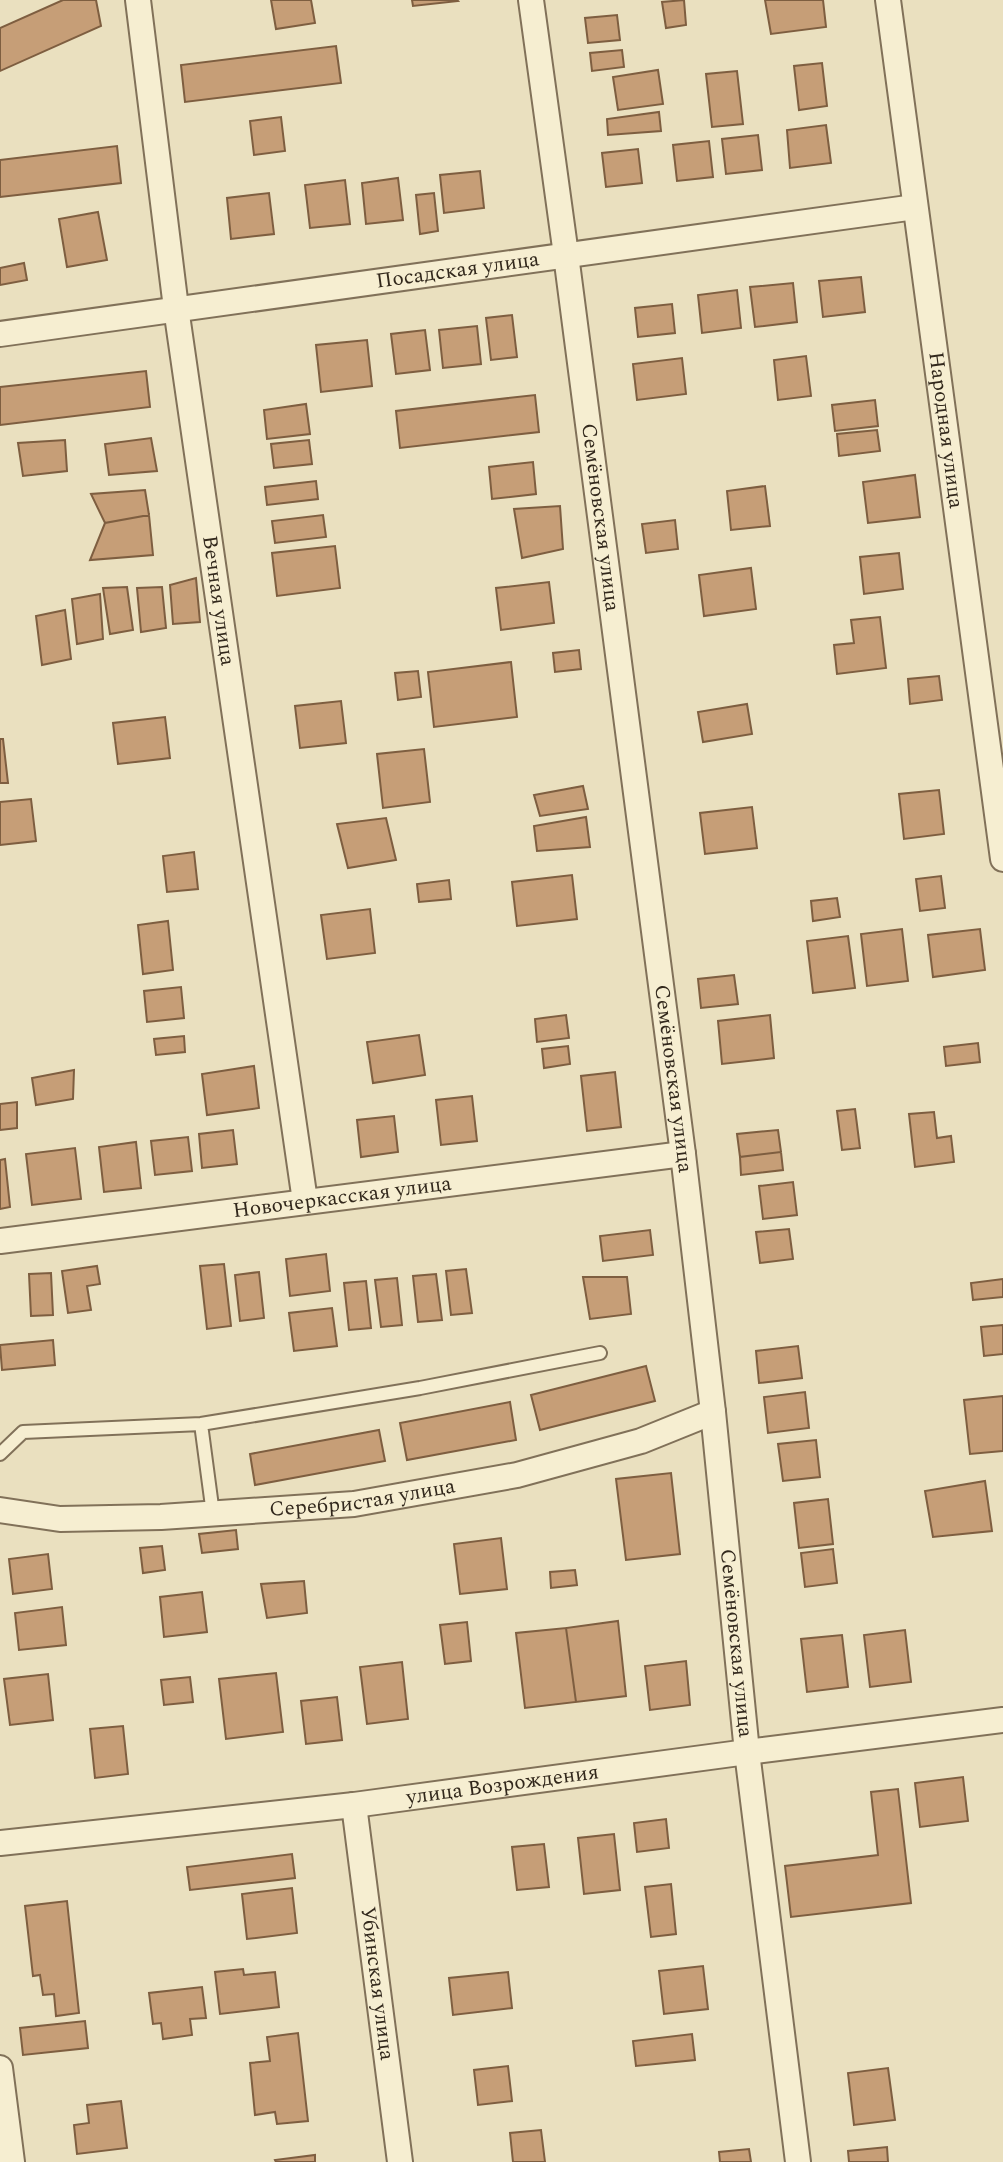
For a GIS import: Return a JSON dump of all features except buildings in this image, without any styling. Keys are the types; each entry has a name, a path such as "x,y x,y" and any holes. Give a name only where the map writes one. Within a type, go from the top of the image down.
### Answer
{"street":[{"name":"Вечная улица","path":"138,0 176,309 305,1201"},
{"name":"Семёновская улица","path":"531,0 683,1154 713,1412 747,1752 798,2162"},
{"name":"Народная улица","path":"888,0 1003,859"},
{"name":"Посадская улица","path":"0,334 915,207"},
{"name":"Новочеркасская улица","path":"0,1241 683,1154"},
{"name":"Серебристая улица","path":"0,1510 60,1519 161,1517 354,1504 517,1475 641,1441 713,1412"},
{"name":"улица Возрождения","path":"0,1843 354,1805 1003,1720"},
{"name":"Убинская улица","path":"354,1805 400,2162"},
{"path":"0,2068 12,2162"}],"lane":[{"path":"0,1454 23,1433 201,1424 420,1388 600,1353"},
{"path":"201,1424 213,1514"}]}
